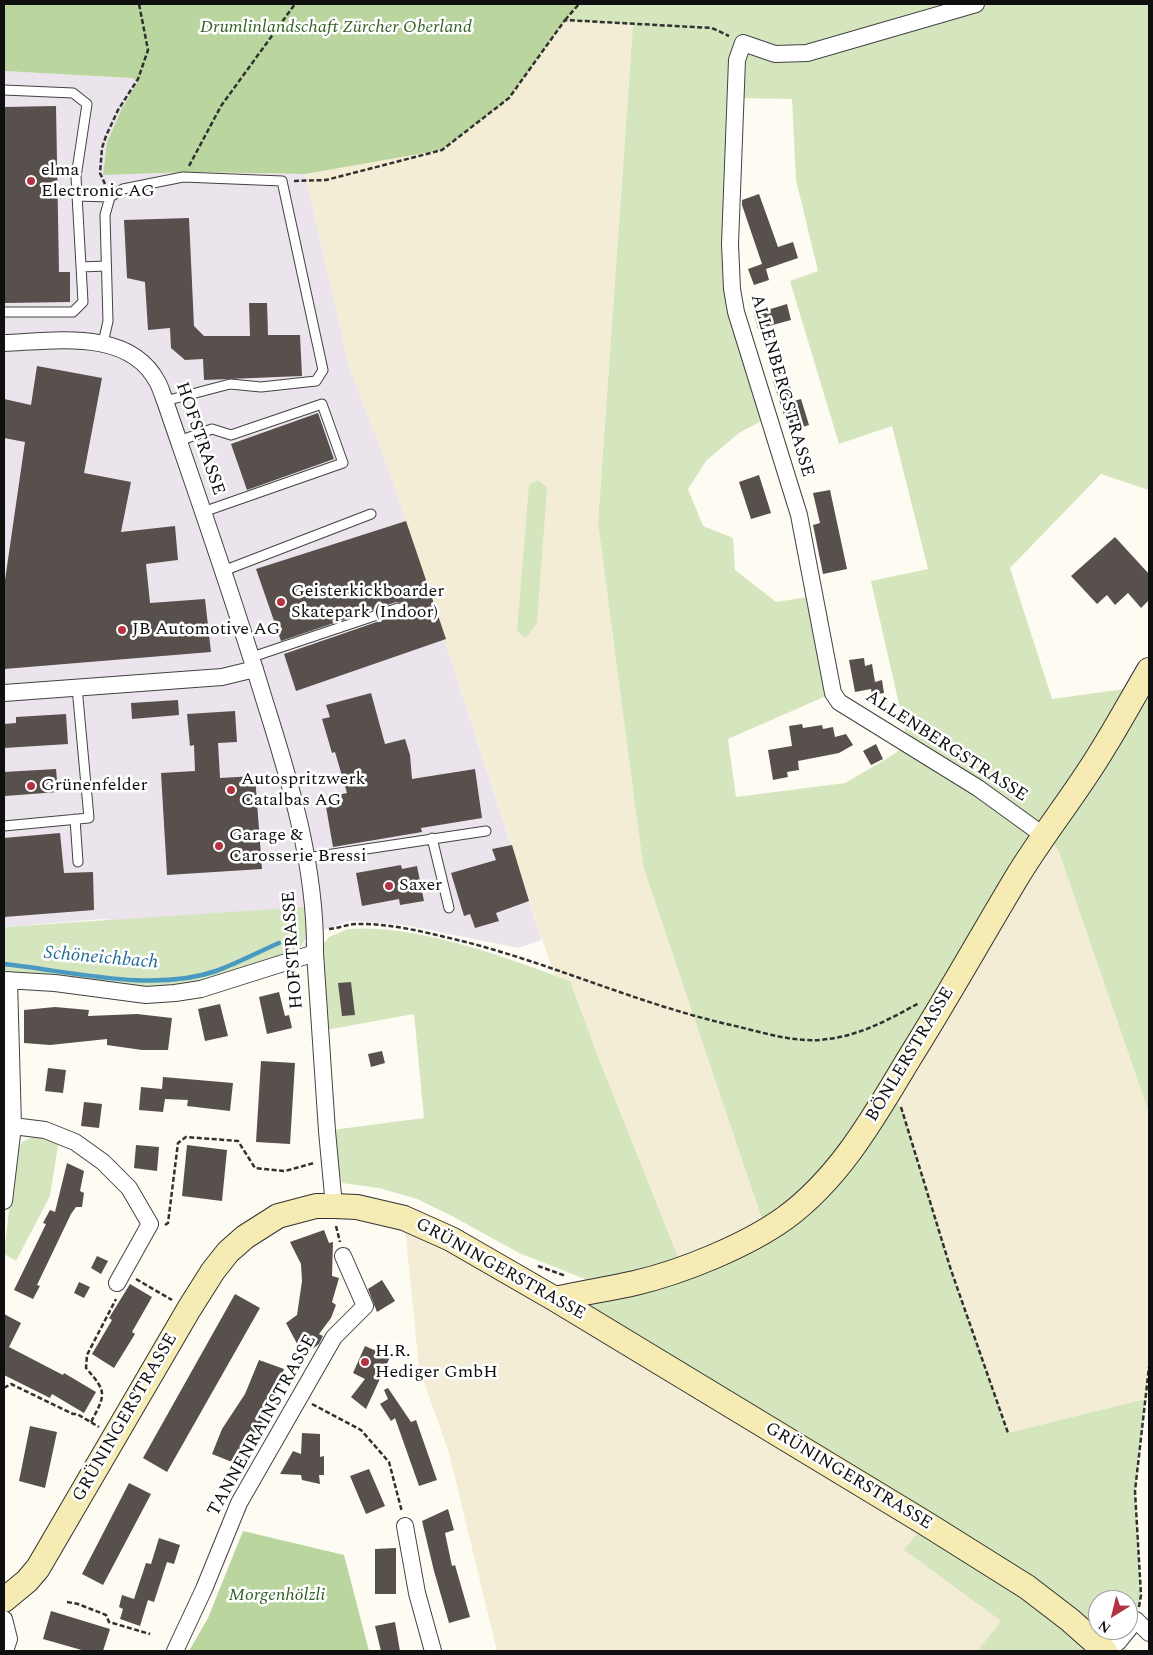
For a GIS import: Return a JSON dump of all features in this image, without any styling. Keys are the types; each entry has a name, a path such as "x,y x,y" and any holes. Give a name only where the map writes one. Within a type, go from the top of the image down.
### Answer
{"main road":[{"name":"BÖNLERSTRASSE","path":"555,1299 668,1274 758,1235 804,1203 820,1187 864,1132 1043,835 1101,752 1149,670"},
{"name":"GRÜNINGERSTRASSE","path":"4,1600 27,1581 38,1568 189,1309 213,1270 228,1252 245,1237 278,1216 307,1208 334,1206 381,1212 424,1225 451,1239 555,1299 925,1522 1027,1587 1106,1651"}],"street":[{"path":"742,43 775,54 807,53 976,4"},
{"name":"ALLENBERGSTRASSE","path":"742,43 736,60 730,244 732,289 736,312 799,515 833,693 839,702 978,788 1043,835"},
{"name":"HOFSTRASSE","path":"4,343 85,340 103,343 126,351 145,366 158,382 224,571 253,663 289,779 306,858 315,930 315,953 334,1206"},
{"path":"4,693 222,677 253,663"},
{"path":"4,1201 13,1126 6,980 146,995 174,993 201,989 315,953"},
{"path":"13,1126 46,1130 75,1142 103,1162 129,1188 150,1224 120,1278"},
{"name":"TANNENRAINSTRASSE","path":"175,1651 204,1589 238,1504 334,1337 365,1306 343,1256"},
{"path":"405,1526 416,1593 433,1651"},
{"path":"4,1619 9,1639 5,1651"},
{"path":"1138,1622 1149,1633"},
{"path":"1106,1651 1120,1640"}],"lane":[{"path":"4,90 73,93 87,104 76,177 83,302 73,312 4,312"},
{"path":"77,196 110,197 123,189 183,177 282,182 323,370 316,382 261,387 230,384 165,402"},
{"path":"103,343 108,321 105,215 110,197"},
{"path":"80,267 106,266"},
{"path":"179,440 212,429 231,435 322,404 343,463 203,512"},
{"path":"224,571 371,514"},
{"path":"253,663 398,608"},
{"path":"4,826 89,818 77,687"},
{"path":"75,819 78,862"},
{"path":"306,858 486,831"},
{"path":"432,838 449,908"}],"path":[{"path":"110,197 100,173 102,148 118,110 138,78 148,50 139,4"},
{"path":"183,177 222,106 294,4"},
{"path":"282,182 326,180 442,150 509,98 565,20 579,4"},
{"path":"565,20 712,28 742,43"},
{"path":"315,930 362,924 429,933 522,958 672,1011 785,1037 827,1040 854,1034 883,1023 922,1002"},
{"path":"889,1092 902,1109 951,1270 1008,1434"},
{"path":"150,1224 161,1226 168,1224 178,1143 186,1138 238,1142 255,1168 285,1172 330,1160"},
{"path":"334,1206 334,1220 343,1256"},
{"path":"91,1422 102,1400 103,1391 86,1368 87,1355 119,1295 120,1278 178,1304"},
{"path":"1138,1610 1141,1595 1135,1491 1149,1367"},
{"path":"4,1388 11,1384 73,1414 78,1414 105,1430"},
{"path":"300,1398 361,1430 389,1462 405,1526"},
{"path":"67,1602 78,1604 106,1615 109,1622 150,1634"}],"shaded area":[{"path":"565,20 633,23 598,523 643,866 764,1225 680,1262 570,981 554,975 388,467 350,369 305,174 442,150 509,98"},
{"path":"4,71 131,78 138,81 122,108 107,142 103,175 192,172 305,174 350,369 388,467 542,940 518,948 405,925 355,921 346,922 321,931 320,953 303,945 306,940 103,919 4,927"},
{"path":"1043,835 1058,848 1149,1113 1149,1398 1008,1433 951,1270 902,1109 889,1092"},
{"path":"404,1218 925,1523 904,1550 1001,1621 977,1651 497,1651 449,1453 419,1368"}],"green space":[{"name":"Drumlinlandschaft Zürcher Oberland","path":"4,4 579,4 565,20 509,98 442,150 305,174 192,172 103,175 107,142 122,108 138,81 131,78 4,71"},
{"path":"579,4 1149,4 1149,490 1101,474 1010,568 1052,699 1139,687 1149,670 1149,1113 1058,849 1043,836 889,1092 902,1109 951,1270 1008,1433 1145,1399 1135,1491 1141,1595 1138,1610 1138,1590 1088,1590 1088,1640 1120,1640 1127,1651 977,1651 1001,1621 904,1550 925,1523 555,1299 634,1283 764,1225 643,866 598,523 633,24 565,20","holes":["736,98 792,99 796,180 818,271 790,281 839,444 892,426 928,569 871,581 908,744 845,783 736,797 728,739 833,693 814,596 776,602 735,570 733,538 703,526 688,489 706,461 739,433 769,417 732,289"]},
{"path":"538,480 547,488 537,623 526,638 517,631 529,485"},
{"path":"304,907 306,932 300,948 295,952 215,980 164,990 4,974 4,927"},
{"path":"348,929 375,929 432,937 461,944 570,981 680,1262 595,1283 519,1253 417,1199 379,1188 342,1183 336,1163 332,1130 424,1118 414,1014 326,1030 321,947 329,937"},
{"path":"34,1136 59,1139 50,1196 16,1261 4,1254 16,1151 22,1142"},
{"name":"Morgenhölzli","path":"243,1531 344,1555 369,1651 189,1651 208,1618"}],"building":[{"name":"elma Electronic AG","path":"56,106 59,272 70,272 70,302 4,303 4,107"},
{"path":"759,194 778,247 793,242 798,258 766,269 769,280 754,285 748,269 762,264 742,200"},
{"path":"189,218 194,326 204,336 250,336 249,303 267,303 268,335 300,335 302,376 204,380 203,359 185,360 171,348 170,328 148,330 145,282 127,278 124,220"},
{"path":"787,304 791,320 758,329 754,314"},
{"path":"37,366 102,378 84,473 131,482 121,532 175,526 178,560 146,564 150,603 205,599 211,652 4,669 4,587 25,442 4,438 4,399 31,405"},
{"path":"787,376 794,401 801,399 809,425 789,431 773,381"},
{"path":"318,413 334,459 247,490 231,444"},
{"path":"759,475 771,513 751,519 739,482"},
{"path":"830,490 847,569 823,574 813,525 820,523 813,493"},
{"path":"406,521 446,639 296,691 284,654 400,614 403,612 404,606 402,603 396,602 281,641 256,569"},
{"path":"1115,537 1149,574 1149,600 1141,608 1128,593 1115,605 1107,595 1097,604 1071,576"},
{"path":"864,658 865,666 872,664 875,682 882,680 884,693 872,695 871,689 855,692 849,660"},
{"path":"371,693 385,744 405,739 410,755 412,779 475,769 482,818 421,828 422,832 333,847 325,801 338,799 338,795 347,793 335,752 332,753 322,719 330,717 326,705"},
{"path":"178,700 179,715 132,719 131,703"},
{"path":"235,711 237,742 218,743 220,778 255,776 262,869 167,875 161,773 195,771 194,745 190,746 187,714"},
{"path":"66,714 68,744 4,748 4,724 16,723 16,717"},
{"path":"802,724 803,728 822,725 823,729 833,727 835,737 846,734 853,745 839,753 798,761 799,770 787,772 788,777 773,780 768,750 792,746 789,726"},
{"path":"876,744 883,759 871,765 863,751"},
{"name":"Grünenfelder","path":"56,769 58,792 5,796 4,772"},
{"path":"60,833 64,873 93,872 94,910 4,917 4,838"},
{"path":"512,845 529,901 496,913 499,921 475,928 470,914 464,916 451,873 496,860 492,849"},
{"name":"Saxer","path":"401,865 402,869 417,866 424,901 400,905 399,899 362,906 356,873"},
{"path":"351,982 355,1015 342,1016 338,983"},
{"path":"279,992 285,1016 289,1015 292,1028 267,1034 259,997"},
{"path":"220,1004 228,1036 205,1041 198,1009"},
{"path":"55,1007 89,1010 88,1016 137,1014 172,1018 168,1050 142,1050 107,1045 107,1039 50,1045 24,1043 24,1010"},
{"path":"382,1051 385,1063 371,1067 368,1054"},
{"path":"261,1061 295,1063 290,1144 256,1142"},
{"path":"48,1068 66,1070 63,1093 45,1091"},
{"path":"163,1077 233,1083 230,1111 187,1106 188,1100 165,1099 163,1112 139,1110 141,1087 162,1089"},
{"path":"84,1102 102,1104 99,1128 81,1126"},
{"path":"136,1145 159,1147 157,1171 134,1168"},
{"path":"187,1145 227,1150 222,1201 182,1196"},
{"path":"67,1163 84,1171 80,1191 84,1193 82,1207 76,1207 71,1214 37,1285 40,1286 33,1299 14,1290 46,1224 43,1223 50,1210 55,1212"},
{"path":"324,1230 329,1243 333,1242 332,1276 339,1278 332,1302 336,1305 331,1318 319,1334 323,1336 319,1344 307,1353 302,1353 286,1323 297,1315 302,1281 301,1264 290,1242"},
{"path":"97,1256 108,1261 101,1274 91,1268"},
{"path":"382,1280 395,1301 377,1312 368,1289"},
{"path":"79,1282 90,1287 84,1298 74,1293"},
{"path":"130,1284 152,1297 132,1332 135,1334 114,1368 92,1354 112,1320 109,1318"},
{"path":"235,1294 260,1308 167,1472 143,1458"},
{"path":"4,1314 21,1323 9,1347 63,1375 64,1373 96,1392 84,1413 52,1394 50,1398 4,1375"},
{"path":"365,1346 390,1357 366,1409 351,1397 365,1379 353,1373"},
{"path":"259,1360 284,1369 269,1409 271,1410 255,1433 250,1430 237,1464 212,1454 222,1429 245,1394"},
{"path":"388,1388 411,1422 416,1420 437,1480 419,1486 395,1418 391,1421 380,1404 388,1399 384,1390"},
{"path":"30,1426 57,1432 45,1488 19,1481"},
{"path":"302,1433 320,1434 320,1457 324,1456 324,1475 319,1475 320,1484 302,1480 301,1475 280,1474 293,1451 301,1454"},
{"path":"369,1469 385,1506 366,1514 350,1476"},
{"path":"129,1483 151,1494 103,1585 82,1574"},
{"path":"448,1509 454,1530 445,1533 452,1566 455,1565 470,1617 449,1623 422,1521"},
{"path":"159,1538 180,1545 174,1564 167,1562 154,1602 148,1600 140,1626 120,1619 123,1609 119,1607 122,1595 134,1599 146,1563 151,1564"},
{"path":"396,1548 396,1594 375,1594 375,1549"},
{"path":"51,1611 110,1629 103,1651 85,1651 43,1639"},
{"path":"395,1622 400,1651 381,1651 375,1626"}],"waterway":[{"name":"Schöneichbach","path":"4,964 111,978 165,980 191,977 216,971 279,943"}],"place":[{"name":"elma Electronic AG","path":"31,181"},
{"name":"Geisterkickboarder Skatepark (Indoor)","path":"281,602"},
{"name":"JB Automotive AG","path":"122,630"},
{"name":"Grünenfelder","path":"31,786"},
{"name":"Autospritzwerk Catalbas AG","path":"231,790"},
{"name":"Garage & Carosserie Bressi","path":"219,846"},
{"name":"Saxer","path":"389,886"},
{"name":"H.R. Hediger GmbH","path":"365,1362"}]}
